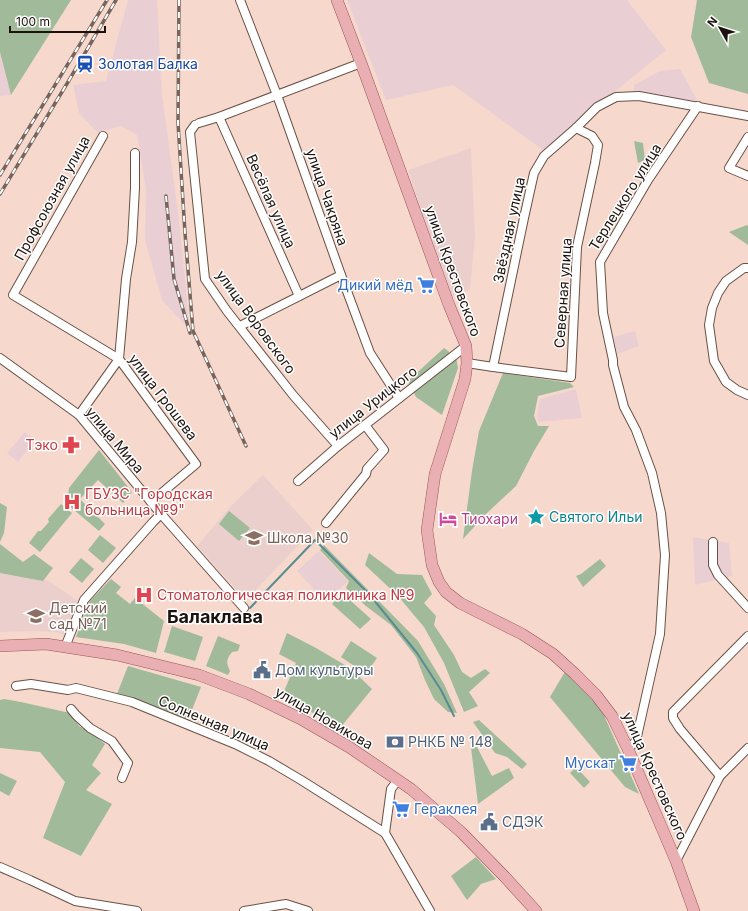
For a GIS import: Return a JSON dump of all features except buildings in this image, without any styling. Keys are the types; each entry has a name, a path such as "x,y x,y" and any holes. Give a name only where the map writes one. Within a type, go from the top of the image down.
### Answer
{"main road":[{"name":"улица Крестовского","path":"337,0 449,305 466,346 467,363 465,378 435,474 427,530 432,565 439,582 446,592 460,603 522,634 553,654 596,695 612,716 628,749 676,861 694,911"},
{"name":"улица Новикова","path":"0,646 46,644 118,655 199,675 249,694 301,719 349,747 411,789 461,832 536,911"}],"street":[{"name":"улица Чакряна","path":"240,0 277,95 370,353 398,398"},
{"path":"219,117 361,63"},
{"name":"Звёздная улица","path":"494,368 534,173 544,156 597,107 616,97 639,96 748,116"},
{"name":"Терлецкого улица","path":"628,749 636,741 660,634 665,555 661,513 652,472 636,430 624,408 613,365 603,314 600,262 648,180 698,106"},
{"name":"улица Воровского","path":"219,117 197,124 190,132 205,279 227,311 293,395 338,446"},
{"name":"Весёлая улица","path":"219,117 299,296"},
{"name":"Северная улица","path":"494,368 571,377 577,247 596,163 598,145 592,136 576,128"},
{"name":"Профсоюзная улица","path":"13,294 103,136"},
{"path":"748,137 729,168 748,176"},
{"path":"79,415 119,358 126,279 132,242 135,153"},
{"path":"748,268 744,268 726,281 718,293 712,308 709,325 714,361 726,382 737,390 748,395"},
{"path":"240,326 341,275"},
{"name":"улица Грошева","path":"13,294 119,358 196,464 151,502"},
{"name":"улица Урицкого","path":"298,481 338,446 466,346"},
{"name":"улица Мира","path":"0,358 79,415 161,514 244,608"},
{"path":"467,363 494,368"},
{"path":"326,522 366,474 367,469 384,450 365,425"},
{"path":"65,647 84,600 152,522 161,514"},
{"path":"713,542 713,565 718,575 748,608"},
{"path":"720,776 680,729 673,718 673,712 748,636"},
{"name":"Солнечная улица","path":"16,686 31,684 68,690 76,688 132,702 235,744 269,761 385,833"},
{"path":"71,709 90,728 112,741 128,763 122,778"},
{"path":"676,861 720,776 748,748"},
{"path":"398,780 391,789 385,833 430,911"},
{"path":"0,867 75,901 137,911"},
{"path":"244,911 286,904 308,911"}],"shaded area":[{"path":"128,0 157,0 162,94 179,220 189,320 184,324 162,300 145,240 146,189 137,135 121,126 98,133 79,113 73,85 106,81"},
{"path":"347,0 627,0 666,50 543,150 453,85 386,100"},
{"path":"0,52 11,95 0,96"},
{"path":"680,69 698,102 634,91 634,85 660,71"},
{"path":"471,148 475,237 470,290 450,297 408,170"},
{"path":"635,331 639,346 617,354 614,337"},
{"path":"576,389 582,418 539,422 537,417 540,399"},
{"path":"25,432 35,440 18,462 7,453"},
{"name":"Школа №30","path":"263,475 313,530 246,600 197,546 231,506"},
{"path":"693,537 729,543 732,576 695,585"},
{"path":"319,551 348,581 326,602 297,571"},
{"name":"Детский сад №71","path":"0,572 49,581 78,601 65,635 55,632 34,631 0,632"}],"green space":[{"path":"0,0 71,0 11,95 0,52"},
{"path":"697,0 748,0 748,94 709,83 691,37"},
{"path":"634,141 643,143 645,160 638,163"},
{"path":"747,225 748,245 729,232"},
{"path":"444,348 456,357 458,368 442,415 416,397 408,381"},
{"path":"503,373 570,383 574,387 538,396 534,416 538,426 549,426 516,486 487,513 463,539 479,431"},
{"path":"99,450 132,492 123,503 98,480 80,499 105,524 99,531 67,504 69,488"},
{"path":"0,503 7,507 4,533 0,542"},
{"path":"61,504 72,513 40,552 29,543 38,531 41,531 49,522 48,519"},
{"path":"229,511 250,528 239,541 219,524"},
{"path":"100,535 116,548 103,563 88,550"},
{"path":"0,544 23,562 34,554 53,568 43,581 0,573"},
{"path":"324,545 418,641 444,684 457,713 448,712 434,699 416,657 391,625 366,606 346,588 349,581 320,550"},
{"path":"369,553 397,574 422,575 432,594 424,603 436,616 434,625 454,655 462,672 471,678 485,669 490,673 469,692 478,706 464,712 444,663 424,627 398,596 365,565"},
{"path":"81,558 94,569 82,583 69,572"},
{"path":"600,559 606,566 583,587 576,576 581,574"},
{"path":"111,579 121,587 116,593 130,604 135,598 164,621 156,653 124,644 76,637 89,602"},
{"path":"342,593 371,619 360,629 332,604"},
{"path":"172,626 203,637 195,661 164,652"},
{"path":"287,633 350,668 372,689 340,728 282,696 296,663 279,654"},
{"path":"218,636 240,645 238,651 232,652 228,659 227,663 230,671 228,675 206,666"},
{"path":"351,641 377,658 366,674 341,657"},
{"path":"128,666 201,687 188,720 117,694"},
{"path":"566,670 602,711 639,794 625,787 550,697"},
{"path":"4,699 70,713 79,726 93,734 105,744 92,765 101,773 86,790 112,804 81,856 43,838 65,782 40,752 0,748 0,700"},
{"path":"479,720 527,764 522,769 507,757 495,753 473,722"},
{"path":"471,747 477,747 492,776 509,768 514,778 478,804"},
{"path":"576,767 590,782 584,788 570,773"},
{"path":"0,773 17,781 9,796 0,791"},
{"path":"476,857 496,879 481,884 467,900 451,876"}],"waterway":[{"path":"250,608 315,540 369,594 417,653 441,690 454,716"}],"railway":[{"path":"0,175 107,0"},
{"path":"0,194 116,0"},
{"path":"179,0 178,123 193,331 246,446"},
{"path":"166,196 174,279 190,333"}],"place":[{"name":"Золотая Балка","path":"85,64"},
{"name":"Дикий мёд","path":"426,285"},
{"name":"Тэко","path":"71,445"},
{"name":"ГБУЗС \"Городская больница №9\"","path":"72,502"},
{"name":"Святого Ильи","path":"536,517"},
{"name":"Тиохари","path":"448,519"},
{"name":"Школа №30","path":"254,538"},
{"name":"Стоматологическая поликлиника №9","path":"144,595"},
{"name":"Детский сад №71","path":"36,616"},
{"name":"Дом культуры","path":"262,670"},
{"name":"РНКБ № 148","path":"395,742"},
{"name":"Мускат","path":"628,763"},
{"name":"Гераклея","path":"401,809"},
{"name":"СДЭК","path":"489,822"}],"district":[{"name":"Балаклава","path":"215,617"}]}
